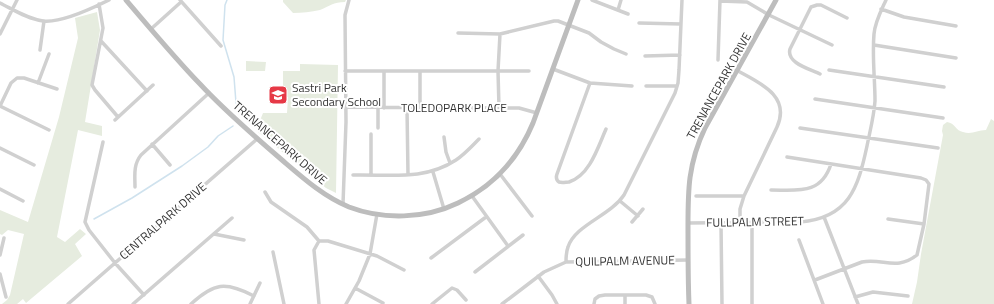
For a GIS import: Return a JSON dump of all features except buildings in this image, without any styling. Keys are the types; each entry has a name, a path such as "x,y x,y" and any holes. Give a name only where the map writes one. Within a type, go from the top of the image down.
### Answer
{"street":[{"path":"0,34 17,0"},
{"path":"0,3 31,18 44,21 61,20 108,0"},
{"name":"TRENANCEPARK DRIVE","path":"126,0 209,93 257,139 316,188 343,204 362,211 378,214 415,215 444,209 472,196 486,187 500,174 520,150 537,113 578,0"},
{"path":"343,204 346,107 345,15 349,0"},
{"path":"592,0 628,14"},
{"path":"618,10 621,0"},
{"path":"566,262 567,249 570,240 575,234 612,209 627,191 677,86 682,0"},
{"name":"TRENANCEPARK DRIVE","path":"689,304 689,180 696,148 776,0"},
{"name":"FULLPALM STREET","path":"688,223 813,221 835,212 848,199 855,190 862,169 869,138 874,108 875,25 886,0"},
{"path":"151,29 181,1 221,46"},
{"path":"718,60 720,1 747,2 769,15 832,45"},
{"path":"99,4 103,25 92,85 95,90 116,118 153,85"},
{"path":"820,74 790,58 790,48 808,10 814,5 821,5 847,18"},
{"path":"881,9 904,18 956,26"},
{"path":"40,50 44,21"},
{"path":"458,33 500,34 554,21 569,24 589,33 601,42 626,54"},
{"path":"638,23 680,24"},
{"path":"499,108 498,71 500,34"},
{"path":"101,41 147,91"},
{"path":"874,45 956,58"},
{"path":"38,83 49,54"},
{"path":"645,56 680,55"},
{"path":"553,69 590,84 632,86"},
{"path":"346,70 529,71"},
{"path":"829,70 944,87"},
{"path":"384,71 384,108"},
{"path":"420,71 420,108"},
{"path":"738,71 764,85 772,92 778,102 780,112 779,123 744,196 740,209 740,223"},
{"path":"49,130 0,106 15,78 22,77 57,89"},
{"path":"590,84 557,174 557,180 560,182 571,181 583,172 591,160 606,129"},
{"path":"646,86 677,86"},
{"path":"135,187 135,166 137,160 152,144 209,93"},
{"path":"815,99 943,118"},
{"name":"TOLEDOPARK PLACE","path":"346,107 519,108 537,113"},
{"path":"378,108 378,128"},
{"path":"407,108 408,175"},
{"path":"800,128 938,148"},
{"path":"371,134 371,174"},
{"path":"444,137 446,152 450,163"},
{"name":"CENTRALPARK DRIVE","path":"68,304 257,139"},
{"path":"353,175 408,175 433,172 461,156 480,139"},
{"path":"104,142 85,222 89,230 115,263 144,295"},
{"path":"152,144 170,165"},
{"path":"0,148 34,165"},
{"path":"787,157 922,178 926,180 929,188 919,251 914,258 897,264 866,261 814,280"},
{"path":"771,190 805,190 812,188 819,184 824,178 831,164"},
{"path":"433,172 444,209"},
{"path":"500,174 532,216"},
{"path":"0,189 23,201"},
{"path":"265,192 271,202 307,227 319,241 328,241 370,254 404,270"},
{"path":"472,196 508,246"},
{"path":"696,196 744,196"},
{"path":"620,201 638,216"},
{"path":"632,222 644,209"},
{"path":"346,304 370,254 378,214"},
{"path":"431,258 486,217"},
{"path":"824,217 858,304"},
{"path":"133,304 232,218"},
{"path":"888,219 924,224"},
{"path":"721,223 722,304"},
{"path":"752,223 752,304"},
{"path":"214,234 244,240"},
{"path":"475,272 523,235"},
{"path":"0,255 4,238"},
{"path":"799,240 823,304"},
{"path":"319,241 314,250 320,304"},
{"path":"273,252 284,304"},
{"name":"QUILPALM AVENUE","path":"502,304 550,268 566,262 688,260"},
{"path":"0,274 6,297"},
{"path":"538,276 552,295 556,304"},
{"path":"250,304 260,283"},
{"path":"191,304 207,291 223,286 241,289 254,296"},
{"path":"355,288 383,303"},
{"path":"432,304 452,288 457,290 466,300"},
{"path":"855,297 874,292 908,296"},
{"path":"594,304 595,299 599,296 625,294 649,296 654,300 655,304"},
{"path":"625,294 625,304"}],"shaded area":[{"path":"283,0 346,0 345,2 334,3 320,10 293,13 283,2"},
{"path":"97,12 100,30 85,122 102,126 102,136 78,130 57,237 65,242 80,229 86,234 75,244 82,256 26,303 23,299 17,304 2,304 10,295 24,234 8,230 2,235 0,234 0,210 28,222 59,117 78,38 75,18"},
{"path":"246,61 266,62 265,71 246,71"},
{"path":"300,64 338,65 336,193 326,188 258,132 259,123 263,113 287,113 288,97 283,97 283,71 300,71"},
{"path":"991,119 994,121 994,304 912,304 943,135 943,125 947,122 961,131 972,133 986,130"}],"waterway":[{"path":"227,0 225,5 223,40 234,77 236,103 242,116"},
{"path":"94,219 132,198 182,166 208,147 218,136 233,126"}],"place":[{"name":"Sastri Park Secondary School","path":"278,95"}]}
